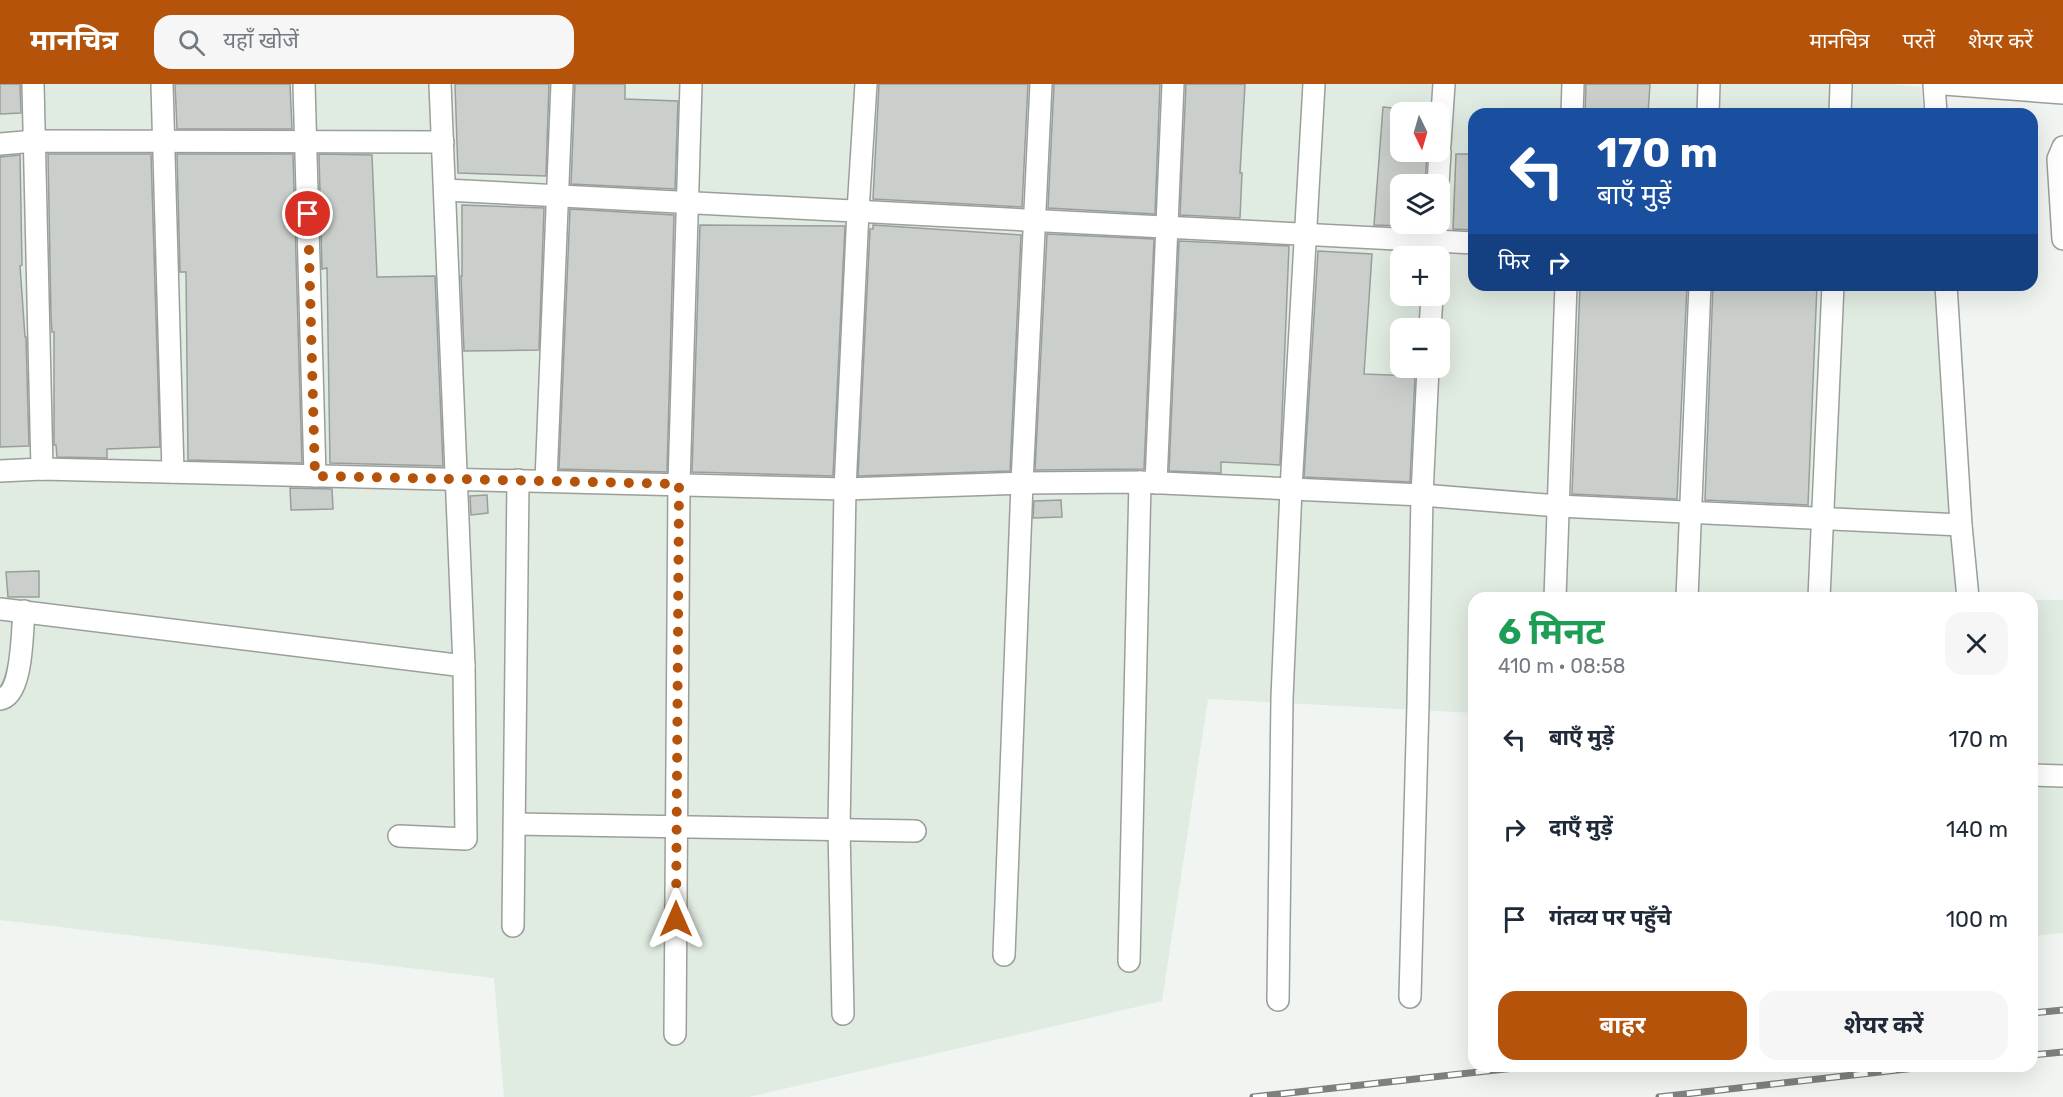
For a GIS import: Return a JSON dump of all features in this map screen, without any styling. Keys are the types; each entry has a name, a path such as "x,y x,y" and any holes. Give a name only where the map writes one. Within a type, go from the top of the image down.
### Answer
{"street":[{"path":"33,84 42,469"},
{"path":"162,84 173,472"},
{"path":"304,84 315,476"},
{"path":"399,836 466,839 464,666 440,84"},
{"path":"546,482 562,84"},
{"path":"675,1034 679,484 691,84"},
{"path":"843,1014 838,830 844,489 866,84"},
{"path":"1004,955 1022,483 1041,84"},
{"path":"1129,962 1148,482 1167,226 1173,84"},
{"path":"1278,1000 1282,710 1291,489 1314,84"},
{"path":"1443,102 1444,84"},
{"path":"1572,108 1573,84"},
{"path":"1708,108 1709,84"},
{"path":"1934,84 1936,108"},
{"path":"1944,84 2063,93"},
{"path":"1840,108 1841,86"},
{"path":"0,144 35,141 442,142"},
{"path":"2063,147 2058,159 2063,239"},
{"path":"445,190 1468,243"},
{"path":"1555,592 1566,291"},
{"path":"1687,592 1700,291"},
{"path":"1820,592 1833,291"},
{"path":"1946,291 1967,592"},
{"path":"1410,997 1422,495 1428,378"},
{"path":"0,471 42,469 844,489 1022,483 1148,482 1422,495 1558,506 1961,525"},
{"path":"513,926 518,480"},
{"path":"0,609 464,666"},
{"path":"0,699 6,698 11,693 17,681 24,611"},
{"path":"2038,775 2063,776"},
{"path":"515,824 915,831"}],"shaded area":[{"path":"0,84 1892,84 1921,87 1923,108 1468,108 1468,291 1939,291 1964,592 1468,592 1468,713 1208,699 1162,1001 749,1097 504,1097 494,978 0,920"},
{"path":"2038,600 2063,600 2063,933 2038,936"}],"building":[{"path":"0,84 20,84 21,113 0,114"},
{"path":"175,84 290,84 292,129 177,129"},
{"path":"455,84 549,84 546,176 458,173"},
{"path":"575,84 625,84 625,99 678,101 675,189 571,184"},
{"path":"879,84 1028,84 1022,207 873,199"},
{"path":"1054,84 1160,84 1155,214 1048,208"},
{"path":"1186,84 1245,84 1240,218 1180,215"},
{"path":"1586,84 1650,84 1648,108 1585,108"},
{"path":"1383,107 1390,108 1390,162 1426,162 1426,174 1390,174 1390,226 1374,225"},
{"path":"48,154 151,154 160,447 107,449 107,458 57,457 56,445 54,445 54,332 52,332 51,316"},
{"path":"177,154 293,154 302,463 188,460 186,272 180,272"},
{"path":"319,154 372,155 377,277 435,276 443,466 330,463 327,268 322,269"},
{"path":"1456,154 1468,154 1468,230 1453,229"},
{"path":"20,155 22,265 20,266 26,337 29,446 0,447 0,157"},
{"path":"462,205 544,208 539,350 464,351 461,276"},
{"path":"570,209 674,215 667,472 559,469"},
{"path":"700,225 845,226 833,476 692,472"},
{"path":"873,225 1021,235 1010,471 858,476 870,229 873,229"},
{"path":"1047,234 1154,239 1144,469 1035,470"},
{"path":"1179,241 1289,246 1280,465 1221,462 1221,473 1169,471"},
{"path":"1318,251 1372,254 1364,374 1390,375 1390,378 1415,378 1410,482 1304,477"},
{"path":"1580,291 1687,291 1677,499 1572,494"},
{"path":"1713,291 1817,291 1808,505 1705,500"},
{"path":"290,488 332,489 333,509 291,510"},
{"path":"487,495 488,513 471,515 470,496"},
{"path":"1061,500 1062,517 1033,518 1034,501"},
{"path":"39,571 39,597 8,597 6,572"}],"railway":[{"path":"2038,1012 2063,1010"},
{"path":"2038,1054 2063,1052"},
{"path":"1253,1097 1478,1072"},
{"path":"1659,1097 1880,1072"}],"route":[{"path":"308,214 315,476 679,484 676,919"}]}
